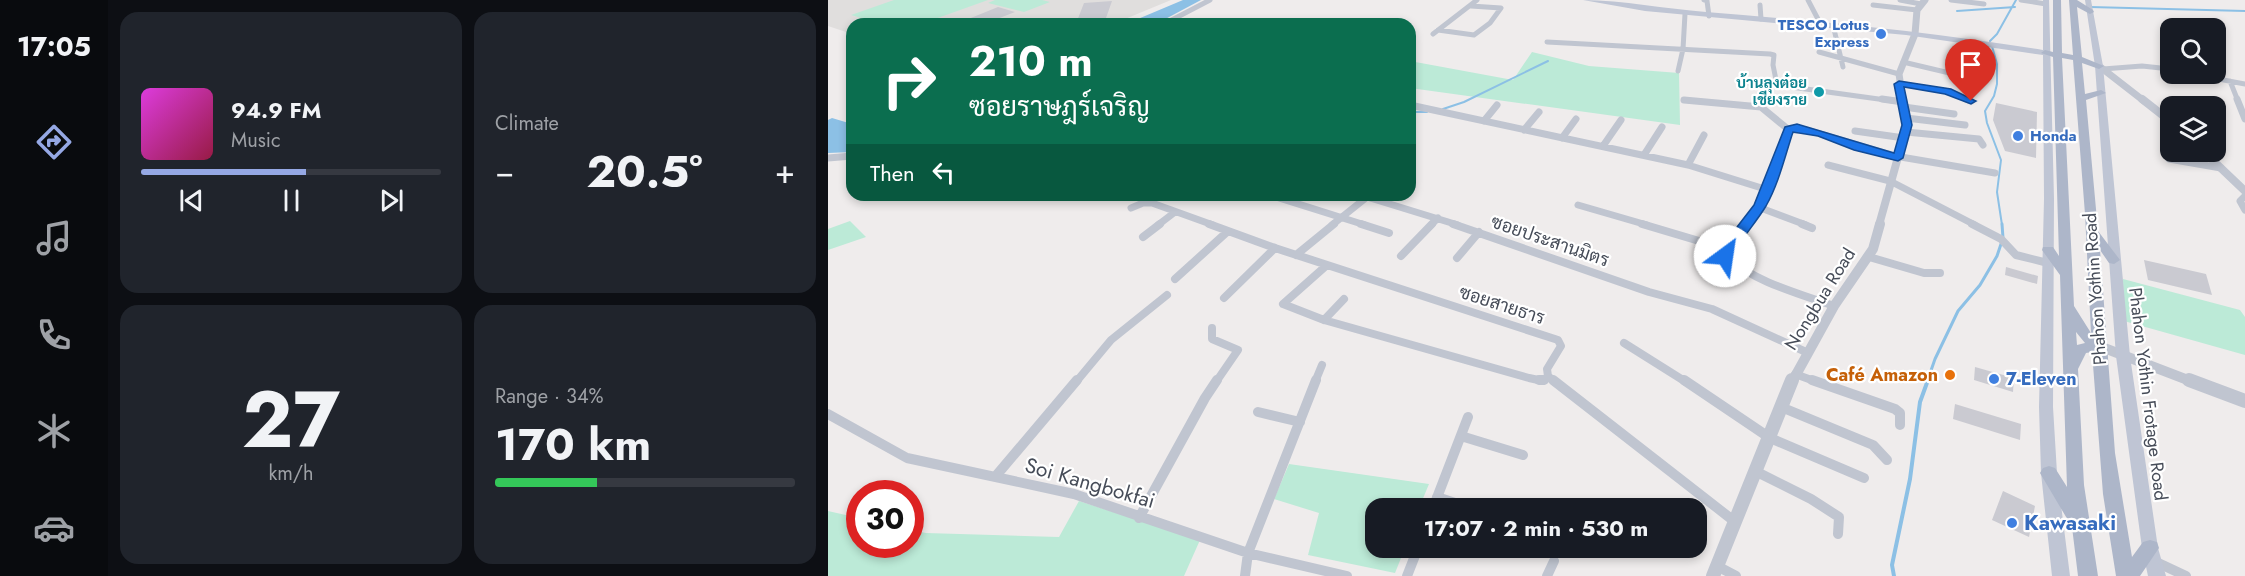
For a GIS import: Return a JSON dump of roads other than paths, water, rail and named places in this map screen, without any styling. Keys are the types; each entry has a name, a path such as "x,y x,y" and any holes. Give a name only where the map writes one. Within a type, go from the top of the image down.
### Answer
{"main road":[{"path":"1586,0 1685,14 1820,23 1915,34 2076,58 2101,67"},
{"path":"2049,1 2051,54 2046,105 2048,256 2045,364 2049,472 2061,576"},
{"name":"Phahon Yothin Road","path":"2049,1 2057,12 2051,54 2059,95 2075,485 2088,576"},
{"path":"2073,1 2089,6"},
{"name":"Phahon Yothin Road","path":"2073,1 2092,231 2105,432 2120,547 2127,576"},
{"name":"Phahon Yothin Frotage Road","path":"2089,6 2101,67 2101,93 2123,356 2157,576"},
{"path":"2057,12 2074,14"},
{"path":"2080,98 2101,93"},
{"path":"2046,105 2059,95"},
{"path":"2092,231 2114,260"},
{"path":"2048,256 2067,276"},
{"path":"2068,306 2085,336 2099,346"},
{"path":"2069,372 2081,349 2099,346"},
{"path":"2049,472 2081,528"},
{"path":"2127,576 2152,554"}],"street":[{"path":"1176,18 1210,0"},
{"path":"1432,34 1477,0"},
{"path":"1704,0 1707,1 1709,16"},
{"path":"1808,0 1820,23"},
{"path":"1900,0 1921,5"},
{"path":"1951,0 1984,4"},
{"path":"2021,0 2049,1"},
{"path":"1874,4 1921,5"},
{"path":"1760,5 1761,19"},
{"path":"1899,79 1915,34 1921,5"},
{"path":"1438,30 1474,35 1490,23 1501,8 1471,6"},
{"path":"1678,71 1683,49 1685,14"},
{"path":"1833,25 1843,67"},
{"path":"1547,42 1774,55 1776,85"},
{"path":"1819,52 1841,57 1899,79 1948,92 1971,101"},
{"path":"1904,63 1958,75"},
{"path":"2101,67 2160,68"},
{"path":"2101,67 2160,113"},
{"name":"Nongbua Road","path":"1715,571 1795,374 1834,306 1869,257 1905,135 1906,118 1899,79"},
{"path":"2226,80 2245,84"},
{"path":"2230,81 2245,119"},
{"path":"1748,83 1903,104 1954,114"},
{"path":"1684,100 1761,107 1768,110 1776,124 1789,129 1797,127 1898,158 1935,161 1995,172"},
{"path":"1484,121 1497,105"},
{"path":"1416,106 1688,165 1768,190"},
{"path":"1524,130 1539,112"},
{"path":"1906,118 1965,125"},
{"path":"1562,138 1576,120"},
{"path":"1603,146 1621,120"},
{"path":"1644,155 1662,127"},
{"path":"1789,129 1768,190 1726,249 1725,256 1761,278 1834,306"},
{"path":"1855,131 1978,139 1983,145"},
{"path":"1688,165 1704,135"},
{"path":"828,158 846,156"},
{"path":"2186,162 2221,168"},
{"path":"2215,162 2245,191"},
{"path":"1828,165 1890,181 2001,239 2016,255 2048,256"},
{"path":"2245,196 2240,201 2245,210"},
{"path":"1289,201 1389,233"},
{"name":"ซอยประสานมิตร","path":"1296,255 1362,201"},
{"name":"ซอยประสานมิตร","path":"1381,201 1438,218 1650,292 1712,309 1806,352"},
{"path":"1131,208 1143,203 1152,203 1175,212"},
{"path":"1578,205 1726,249"},
{"path":"1758,207 1812,228"},
{"path":"1143,237 1175,212"},
{"name":"ซอยสายธาร","path":"1175,212 1275,248 1558,340 1561,346 1547,369 1548,376"},
{"path":"1401,256 1438,218"},
{"path":"1175,279 1227,231"},
{"path":"1456,258 1479,232"},
{"path":"1224,298 1275,248"},
{"path":"1869,257 1924,273 1940,273"},
{"path":"1327,265 1283,304 1324,320 1529,378 1543,381 1548,376 1734,521"},
{"path":"995,477 1117,334 1167,295"},
{"path":"1324,320 1344,298"},
{"path":"1139,518 1205,398 1238,350 1212,339 1212,328"},
{"path":"1624,343 1726,406 1734,416 1768,436 1864,478"},
{"path":"2099,346 2245,401"},
{"path":"1245,576 1248,553 1322,365"},
{"path":"1795,374 1895,409 1900,413 1900,425"},
{"path":"1781,407 1873,445 1887,460"},
{"path":"1258,412 1300,422"},
{"name":"Soi Kangbokfai","path":"828,414 907,458 1074,494 1139,518 1248,553 1347,576"},
{"path":"1440,498 1437,497 1468,417"},
{"path":"1461,436 1523,454"},
{"path":"1755,471 1811,499 1839,517 1838,534"},
{"path":"2152,554 2186,576"},
{"path":"1407,576 1414,558"},
{"path":"1548,576 1554,561"},
{"path":"1715,571 1736,576"}],"water":[{"path":"1183,0 1201,0 1167,18 1140,18"},
{"path":"832,118 846,122 846,152 828,153 828,120"}],"waterway":[{"path":"2012,7 2016,0"},
{"path":"1957,11 2012,7"},
{"path":"1990,41 1997,34 2012,7"},
{"path":"2090,7 2245,11"},
{"path":"1992,46 1997,64 1997,84 1994,96 1985,111 1987,123 2001,160 1997,192 2002,225"},
{"path":"1443,109 1464,102 1548,61"},
{"path":"1416,112 1427,112"},
{"path":"2002,224 2003,238"},
{"path":"1927,382 1935,359 1958,311 1980,285 1997,256 2001,244"},
{"path":"1894,576 1892,565 1910,479 1920,402 1928,380"}],"place":[{"name":"TESCO Lotus Express","path":"1881,34"},
{"name":"บ้านลุงต๋อย เชียงราย","path":"1819,92"},
{"name":"Honda","path":"2018,136"},
{"name":"Café Amazon","path":"1950,375"},
{"name":"7-Eleven","path":"1994,379"},
{"name":"Kawasaki","path":"2012,523"}]}
